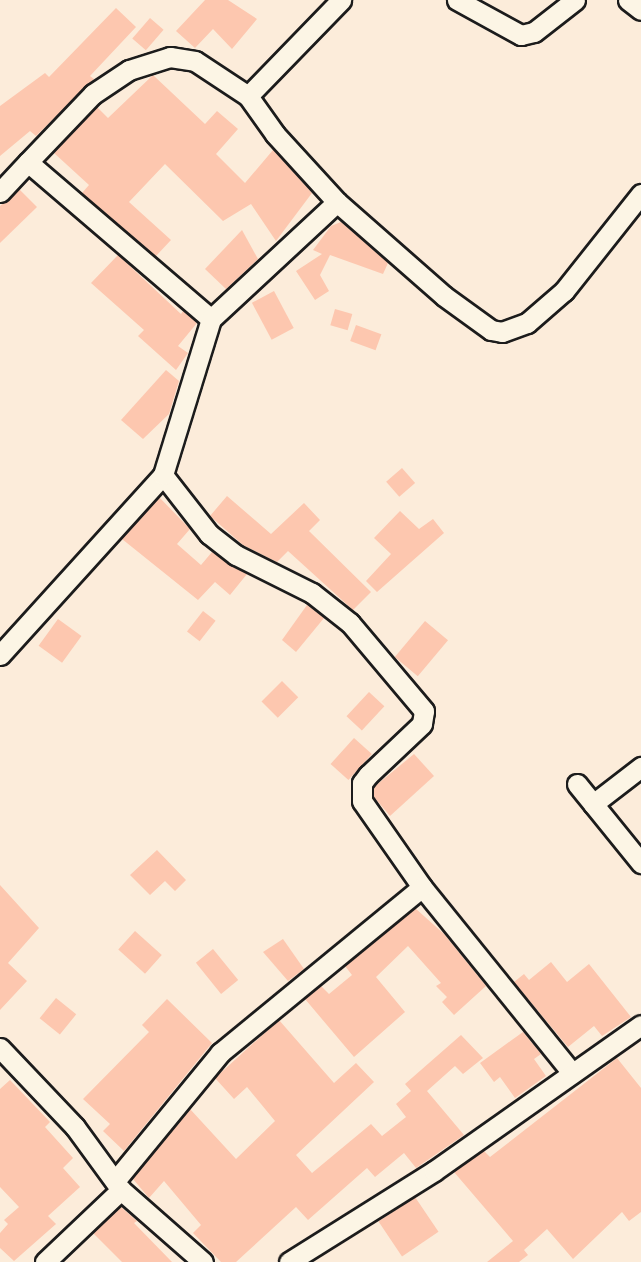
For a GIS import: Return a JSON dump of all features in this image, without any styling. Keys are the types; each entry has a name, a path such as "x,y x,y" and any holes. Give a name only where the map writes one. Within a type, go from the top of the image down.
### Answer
{"street":[{"path":"248,96 341,0"},
{"path":"457,0 521,35 534,32 575,0"},
{"path":"628,0 641,10"},
{"path":"0,192 93,94 129,70 170,57 195,61 248,96 275,134 337,202 444,296 491,330 502,332 527,323 564,291 641,194"},
{"path":"27,162 211,319"},
{"path":"0,655 163,475 211,319 337,202"},
{"path":"163,475 209,534 236,555 312,593 350,623 424,711 422,724 368,775 360,793 422,887 572,1073"},
{"path":"593,804 641,767"},
{"path":"577,785 641,863"},
{"path":"45,1262 118,1185 220,1053 422,887"},
{"path":"289,1262 434,1171 641,1025"},
{"path":"0,1048 75,1127 118,1185 203,1262"}],"building":[{"path":"205,0 228,0 257,19 232,49 213,29 195,48 176,31"},
{"path":"116,8 136,27 90,76 94,79 36,136 30,131 0,156 0,106 45,73 49,77"},
{"path":"150,18 164,30 146,50 132,38"},
{"path":"153,75 205,124 217,111 238,129 216,154 245,183 273,150 312,193 276,241 251,204 223,221 165,164 129,202 171,240 156,256 82,193 89,185 54,153 97,107 108,118"},
{"path":"19,189 37,207 0,243 0,206"},
{"path":"341,222 388,263 383,274 330,255 320,275 329,291 315,300 296,271 322,254 313,250 331,226"},
{"path":"242,230 258,259 226,289 205,269"},
{"path":"118,255 181,314 183,311 197,323 178,346 188,353 176,370 138,336 144,330 91,283"},
{"path":"274,291 294,328 272,340 252,303"},
{"path":"335,309 352,314 348,330 330,325"},
{"path":"356,325 381,334 376,350 350,341"},
{"path":"166,370 179,381 169,414 143,439 121,420"},
{"path":"402,468 415,483 399,497 386,482"},
{"path":"227,496 271,534 304,503 320,520 309,531 371,592 353,610 288,551 277,562 243,545 210,516"},
{"path":"159,497 190,529 177,544 201,565 212,552 247,574 230,595 215,582 198,600 122,539"},
{"path":"400,511 419,529 433,519 444,533 377,592 366,581 391,554 374,538"},
{"path":"307,605 324,618 296,652 282,640"},
{"path":"203,611 216,621 200,641 187,631"},
{"path":"58,619 81,636 62,663 39,646"},
{"path":"425,621 448,640 418,676 395,657"},
{"path":"282,681 298,697 278,718 261,702"},
{"path":"369,692 384,706 362,730 346,716"},
{"path":"354,738 372,754 348,780 331,764"},
{"path":"414,754 434,776 390,816 374,797 374,787"},
{"path":"157,850 186,880 175,891 165,881 150,895 130,875"},
{"path":"0,885 39,928 8,963 27,981 0,1010"},
{"path":"415,908 444,934 486,986 454,1015 442,1002 447,997 436,986 441,983 408,946 376,977 405,1012 354,1057 305,999 321,986 329,994 352,975 345,966"},
{"path":"135,931 162,955 145,974 118,950"},
{"path":"283,939 304,969 288,981 263,952"},
{"path":"213,949 238,980 221,994 196,963"},
{"path":"551,962 567,982 589,964 631,1017 602,1036 594,1026 568,1047 514,982 524,974 529,980"},
{"path":"56,998 76,1014 60,1035 40,1018"},
{"path":"167,999 212,1043 124,1151 103,1131 110,1124 83,1099 149,1032 142,1025"},
{"path":"279,1020 334,1083 356,1063 374,1082 296,1155 312,1173 371,1124 382,1136 406,1117 396,1104 411,1091 405,1084 461,1035 483,1058 463,1074 455,1066 427,1091 464,1135 416,1168 404,1153 375,1177 367,1168 308,1220 296,1207 236,1262 221,1262 193,1233 201,1225 164,1181 149,1198 133,1179 190,1109 236,1159 275,1121 247,1087 234,1099 215,1078"},
{"path":"523,1032 541,1054 534,1059 546,1076 515,1098 500,1077 494,1082 480,1063"},
{"path":"617,1058 641,1088 641,1212 629,1221 622,1212 573,1259 547,1229 524,1250 528,1255 519,1262 487,1262 513,1241 454,1172 484,1151 490,1157"},
{"path":"10,1080 50,1122 45,1127 73,1158 63,1168 80,1187 48,1216 56,1224 14,1261 0,1248 0,1233 8,1224 4,1220 19,1207 0,1187 0,1089"},
{"path":"415,1197 438,1232 402,1256 379,1222"},
{"path":"121,1207 137,1221 134,1223 172,1262 122,1262 93,1233"}]}
